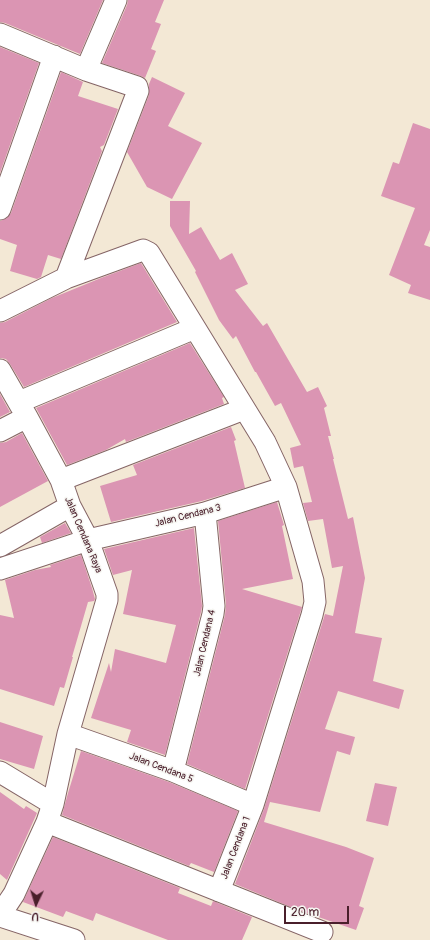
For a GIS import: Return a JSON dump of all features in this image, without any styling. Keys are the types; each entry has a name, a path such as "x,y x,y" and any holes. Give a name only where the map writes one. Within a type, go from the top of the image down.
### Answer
{"street":[{"path":"86,70 116,0"},
{"path":"0,34 86,70 137,87 138,90 66,278 0,311"},
{"path":"0,209 54,56"},
{"name":"Jalan Cendana 1","path":"66,278 143,250 149,253 265,442 286,487 313,581 315,602 312,615 253,805 219,891"},
{"path":"0,431 23,410 195,328"},
{"name":"Jalan Cendana Raya","path":"0,370 61,480 70,506 88,540 106,589 107,600 68,734 50,813 7,889 0,916"},
{"path":"61,480 244,409"},
{"name":"Jalan Cendana 3","path":"0,569 88,540 205,513 286,487"},
{"path":"0,546 70,506"},
{"name":"Jalan Cendana 4","path":"173,771 214,606 205,513"},
{"name":"Jalan Cendana 5","path":"68,734 173,771 253,805"},
{"path":"0,772 50,813 219,891 322,932"},
{"path":"0,916 74,940"}],"building":[{"path":"0,0 103,0 80,54 0,22"},
{"path":"128,0 164,0 155,22 161,24 151,49 156,51 145,78 102,63"},
{"path":"0,47 39,63 0,173"},
{"path":"61,72 83,82 78,96 118,109 104,145 100,147 102,151 61,259 48,255 41,277 37,279 10,271 17,245 0,239 0,221 7,218 11,213"},
{"path":"152,77 185,93 168,126 202,143 172,199 147,187 127,152 149,95 149,84"},
{"path":"413,123 430,129 430,230 424,245 430,247 430,300 408,293 411,285 389,275 415,208 381,196 393,162 399,164"},
{"path":"170,201 190,201 189,234 201,227 220,260 232,253 248,284 235,290 263,326 267,323 307,392 318,387 327,406 324,408 331,436 328,436 333,459 348,519 353,517 365,578 355,633 382,638 373,681 404,690 399,709 338,691 325,729 355,737 350,755 337,751 320,812 270,802 264,822 346,847 374,858 359,906 364,908 356,930 298,910 235,884 264,809 325,614 333,616 343,566 332,568 323,519 308,521 303,503 312,502 303,466 294,468 290,448 301,445 281,403 275,406 236,336 233,339 219,320 195,272 196,271 170,226"},
{"path":"141,263 177,322 24,387 6,359 0,358 0,323 5,322 52,298"},
{"path":"190,343 224,397 222,398 224,404 126,442 125,439 106,450 67,465 36,408"},
{"path":"0,394 10,412 0,417"},
{"path":"231,427 236,440 234,441 245,488 202,501 111,522 100,486 137,475 133,465"},
{"path":"22,433 48,481 0,507 0,443 6,442"},
{"path":"277,502 284,525 282,526 293,579 242,589 302,607 245,789 187,764 225,615 226,605 218,521"},
{"path":"65,523 71,533 42,543 40,537"},
{"path":"194,528 202,606 165,755 127,742 131,730 91,718 109,663 111,672 115,649 166,663 176,625 123,614 132,570 113,575 104,549"},
{"path":"81,555 95,599 94,601 88,602 64,688 60,687 54,706 0,689 0,615 14,618 5,580 35,570 51,567 50,565"},
{"path":"0,722 43,736 34,769 0,759"},
{"path":"81,751 169,782 238,811 214,872 191,863 189,866 62,815"},
{"path":"375,783 397,787 388,826 366,821"},
{"path":"0,792 24,809 26,806 37,813 7,880 0,874"},
{"path":"53,837 180,888 178,893 211,906 213,901 252,917 242,940 168,940 96,913 93,921 66,911 63,917 23,902"}]}
